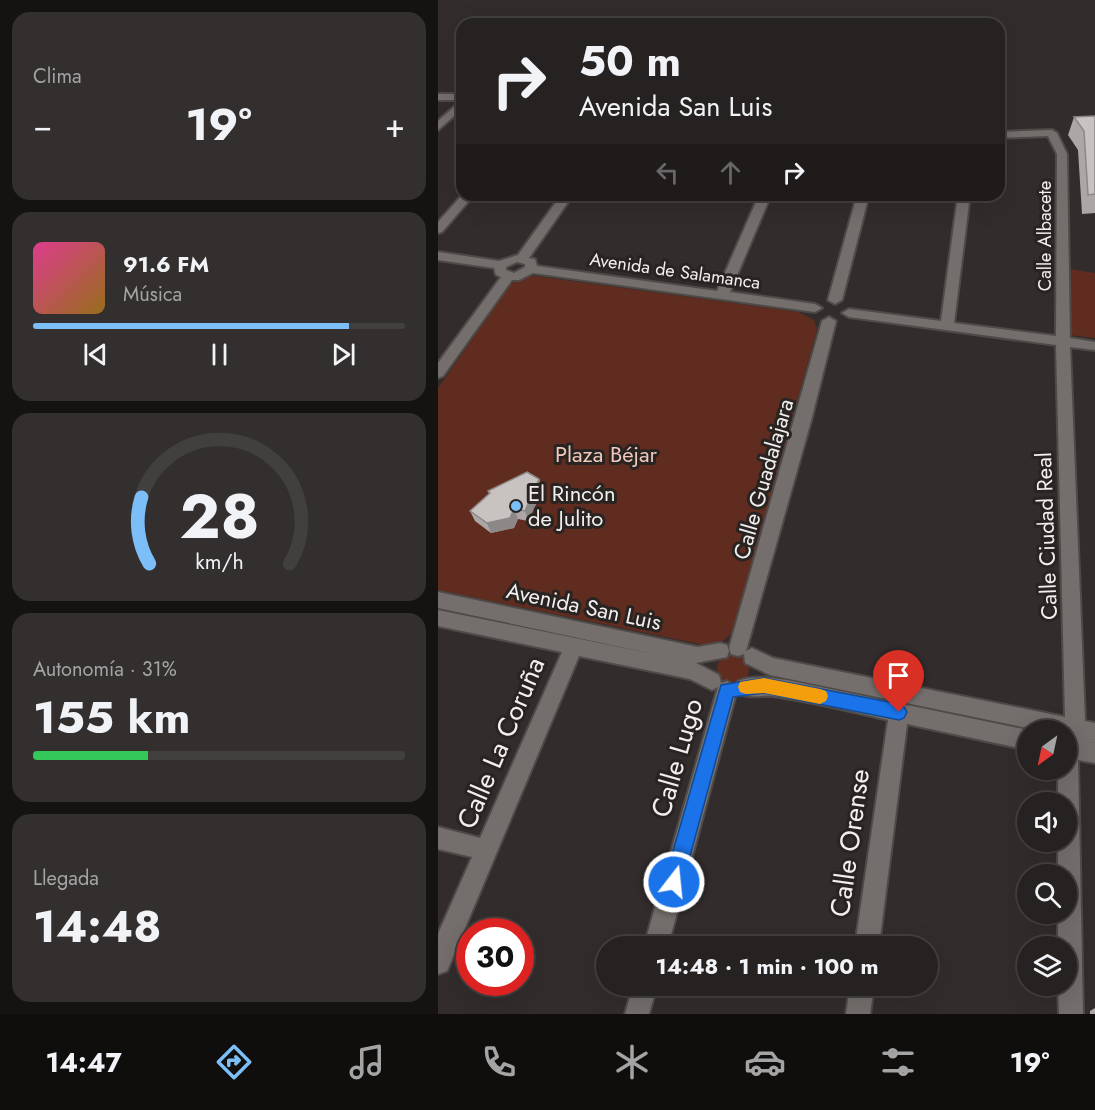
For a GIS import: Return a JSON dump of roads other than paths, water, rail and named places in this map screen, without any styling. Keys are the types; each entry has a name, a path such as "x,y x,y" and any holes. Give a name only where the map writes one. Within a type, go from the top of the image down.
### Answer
{"street":[{"path":"438,97 456,97"},
{"path":"438,127 456,109"},
{"name":"Calle Albacete","path":"1005,135 1052,133 1061,147 1063,342"},
{"path":"438,229 463,201"},
{"path":"522,258 563,201"},
{"path":"722,296 762,201"},
{"path":"835,300 861,201"},
{"path":"947,326 963,201"},
{"path":"438,256 504,271 521,275 531,269 531,262 522,258 510,259 504,271 438,373"},
{"name":"Avenida de Salamanca","path":"531,269 815,308"},
{"path":"835,300 846,305 849,313 842,320 829,321 818,316 815,308 822,302 835,300"},
{"path":"849,313 1095,346"},
{"name":"Calle Guadalajara","path":"737,652 829,321"},
{"name":"Calle Ciudad Real","path":"1063,342 1070,720"},
{"name":"Avenida San Luis","path":"438,600 698,654 737,652 771,666 1017,728"},
{"name":"Avenida San Luis","path":"438,618 694,671 728,686 776,687 1017,738"},
{"name":"Calle La Coruña","path":"438,962 574,646"},
{"path":"737,652 756,673 752,681 728,686 710,664 737,652"},
{"name":"Calle Lugo","path":"659,936 728,686"},
{"name":"Calle Orense","path":"868,936 899,712"},
{"name":"Avenida San Luis","path":"1077,739 1095,733"},
{"name":"Avenida San Luis","path":"1077,744 1095,753"},
{"name":"Calle Ciudad Real","path":"1070,780 1071,1014"},
{"path":"438,838 486,850"},
{"path":"637,1014 642,996"},
{"path":"858,1014 861,996"}],"place":[{"name":"El Rincón de Julito","path":"516,506"}],"park label":[{"name":"Plaza Béjar","path":"606,454"}]}
